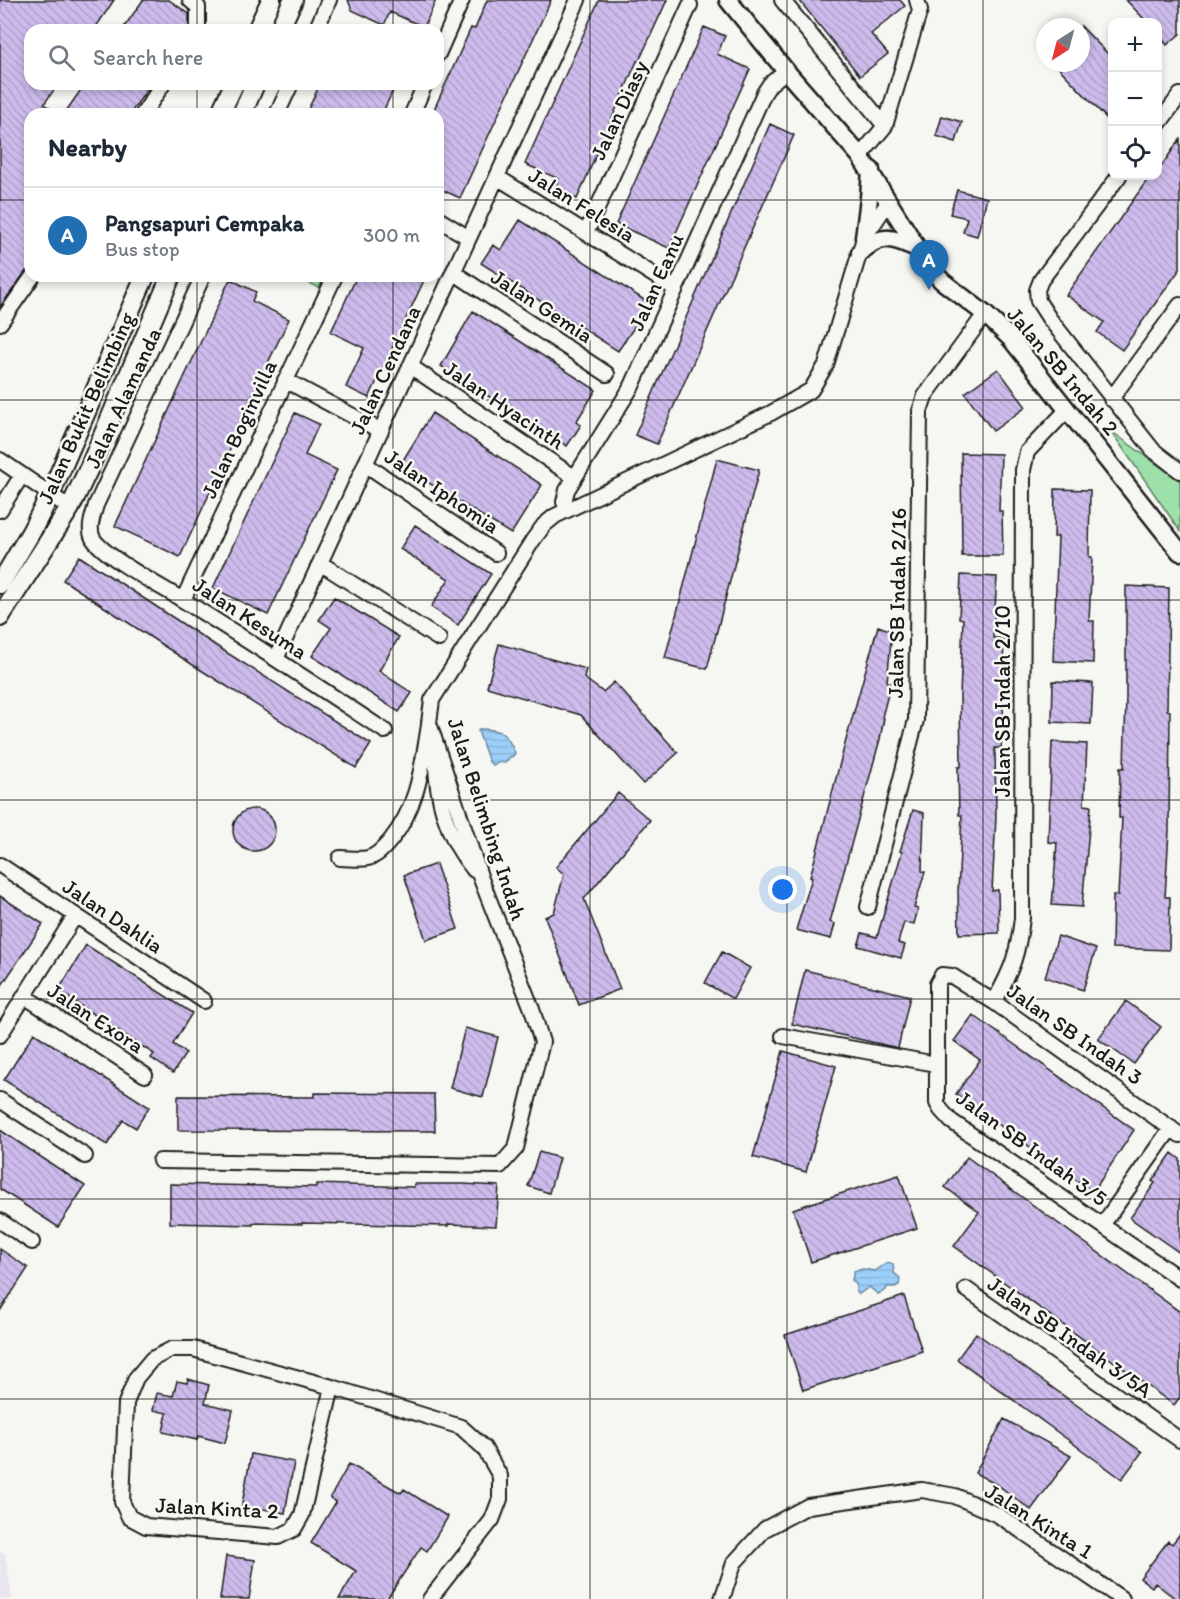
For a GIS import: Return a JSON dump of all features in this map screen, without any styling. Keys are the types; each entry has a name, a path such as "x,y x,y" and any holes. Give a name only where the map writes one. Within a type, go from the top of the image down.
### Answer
{"main road":[{"path":"260,24 271,0"},
{"path":"282,24 293,0"},
{"path":"223,108 231,90"},
{"path":"245,108 252,90"},
{"name":"Jalan Bukit Belimbing","path":"0,584 32,532 50,495 142,282"},
{"name":"Jalan Bukit Belimbing","path":"0,617 70,508 168,282"}],"street":[{"path":"190,0 198,8 198,24"},
{"path":"319,24 329,0"},
{"path":"444,40 462,0"},
{"name":"Jalan Cendana","path":"276,659 578,0"},
{"name":"Jalan SB Indah 2","path":"728,0 871,170 916,248 942,281 985,314 1011,339 1180,552"},
{"path":"782,0 885,126"},
{"path":"860,156 885,126 920,10 917,0"},
{"name":"Jalan Diasy","path":"586,232 690,5"},
{"name":"Jalan Eanu","path":"567,510 564,502 567,490 632,386 764,93 770,84 786,71"},
{"path":"147,108 160,90"},
{"path":"280,108 288,90"},
{"path":"414,108 422,90"},
{"path":"1162,120 1180,95"},
{"path":"871,170 862,246 882,238 896,239 916,248"},
{"name":"Jalan Felesia","path":"497,177 676,289"},
{"path":"1116,180 1041,280 1037,290 1038,301 1111,399 1153,450 1180,471"},
{"name":"Jalan Belimbing Indah","path":"160,1161 500,1166 516,1148 542,1042 532,1010 481,879 429,723 432,700 544,525 555,516 771,413 811,390 826,365 862,246 890,201"},
{"path":"444,223 469,238"},
{"name":"Jalan Gemia","path":"453,273 607,374"},
{"path":"0,323 29,282"},
{"name":"Jalan Alamanda","path":"93,539 90,524 96,505 200,282"},
{"name":"Jalan Boginvilla","path":"183,600 332,282"},
{"path":"1111,399 1175,324 1180,305"},
{"name":"Jalan SB Indah 2/16","path":"868,907 916,720 920,411 925,396 985,314"},
{"name":"Jalan Hyacinth","path":"410,366 574,477"},
{"path":"285,380 381,430"},
{"name":"Jalan SB Indah 2/10","path":"994,1002 1009,976 1019,949 1022,918 1023,470 1027,452 1067,410"},
{"path":"0,460 70,508"},
{"name":"Jalan Iphomia","path":"365,464 496,553"},
{"path":"0,510 22,475"},
{"name":"Jalan Kesuma","path":"93,539 110,554 276,659 384,731"},
{"path":"320,563 439,639"},
{"path":"340,858 369,858 383,850 401,828 413,803 422,770 429,723"},
{"name":"Jalan Dahlia","path":"0,865 204,1001"},
{"path":"0,1035 75,916"},
{"name":"Jalan SB Indah 3","path":"942,975 952,976 994,1002 1175,1132"},
{"name":"Jalan SB Indah 3/5","path":"942,975 937,984 937,1103 946,1117 1180,1279"},
{"name":"Jalan Exora","path":"24,996 145,1075"},
{"path":"783,1036 936,1064"},
{"path":"0,1100 85,1156"},
{"path":"1103,1224 1175,1132"},
{"path":"0,1221 32,1242"},
{"name":"Jalan SB Indah 3/5A","path":"966,1289 1180,1440"},
{"name":"Jalan Kinta 2","path":"332,1387 302,1515 294,1529 278,1537 146,1526 129,1516 122,1502 126,1403 136,1378 152,1359 172,1350 193,1349 332,1387 460,1427 484,1448 500,1476 500,1499 492,1520 430,1599"},
{"name":"Jalan Kinta 1","path":"723,1596 734,1563 765,1529 808,1506 922,1490 955,1496 998,1515 1122,1599"}],"shaded area":[{"path":"0,1552 5,1553 12,1599 0,1599"}],"green space":[{"path":"307,282 322,282 319,288"},
{"path":"1111,431 1180,481 1180,531"}],"water":[{"path":"480,729 494,730 503,734 515,753 513,756 505,763 499,762 493,765 489,762 478,731"},
{"path":"887,1263 893,1264 894,1273 900,1278 899,1285 887,1287 878,1294 869,1287 859,1294 856,1291 856,1284 852,1280 854,1271 863,1269 875,1271"}],"building":[{"path":"0,0 114,0 98,24 24,24 24,90 54,90 44,104 50,108 24,108 24,274 0,307"},
{"path":"143,0 169,0 189,14 189,24 126,24"},
{"path":"348,0 436,0 425,24 417,24 390,12 384,24 382,24 352,10"},
{"path":"487,0 551,0 460,198 444,191 444,108 435,108 471,28 475,29"},
{"path":"599,0 667,0 637,61 577,199 554,189 559,179 525,164"},
{"path":"799,0 900,0 905,6 871,34 888,54 860,76"},
{"path":"1126,0 1180,0 1180,34 1167,45 1162,39 1162,18 1143,18"},
{"path":"704,27 725,36 717,54 750,69 669,248 616,224"},
{"path":"1090,35 1108,54 1108,120 1063,72 1090,72"},
{"path":"81,90 147,90 134,108 68,108"},
{"path":"317,90 393,90 385,108 309,108"},
{"path":"942,116 962,122 956,142 936,136"},
{"path":"770,124 794,135 657,444 635,435"},
{"path":"1180,139 1180,269 1122,350 1097,332 1104,322 1066,295 1147,180 1162,180 1162,165"},
{"path":"957,190 987,198 977,236 963,232 967,218 950,214"},
{"path":"520,220 652,305 618,351 481,263 493,245 501,250"},
{"path":"229,282 236,282 256,292 252,301 289,319 230,442 233,443 180,557 115,526"},
{"path":"354,282 423,282 369,398 346,387 364,348 331,332"},
{"path":"473,311 596,390 576,422 581,425 567,446 441,366"},
{"path":"998,369 1026,407 993,431 965,393"},
{"path":"295,413 319,424 305,455 337,470 268,615 213,588"},
{"path":"432,413 542,485 511,534 400,465"},
{"path":"961,453 1001,454 999,511 1002,511 1003,556 962,556"},
{"path":"717,459 759,470 707,669 665,658"},
{"path":"1055,489 1090,490 1089,557 1092,557 1089,621 1094,621 1093,663 1053,661 1058,537 1054,537"},
{"path":"415,525 491,574 458,625 431,607 449,579 400,549"},
{"path":"79,556 371,744 356,768 63,580"},
{"path":"961,575 997,577 993,638 1004,638 1002,697 1004,720 1001,748 995,748 996,817 992,891 998,890 999,933 959,934 958,891 962,815 959,815 958,767 961,767 960,697 963,619 959,618"},
{"path":"1126,586 1169,588 1167,710 1170,711 1169,831 1165,897 1170,897 1169,950 1112,948 1113,895 1118,896 1122,818 1119,818 1120,768 1124,768"},
{"path":"334,597 399,637 379,671 412,693 399,712 312,656 331,628 319,620"},
{"path":"878,626 892,631 887,682 891,683 882,717 884,718 880,739 830,922 835,924 831,939 796,930 812,878 810,877"},
{"path":"499,644 586,669 584,678 603,692 614,682 678,753 643,784 581,715 487,687"},
{"path":"1053,681 1093,683 1091,724 1052,722"},
{"path":"1052,742 1087,744 1084,805 1091,806 1082,907 1052,905 1057,843 1048,842"},
{"path":"618,793 650,820 584,899 620,989 579,1005 545,917 554,913 564,874 556,867"},
{"path":"254,809 269,815 275,830 269,845 254,851 239,845 233,830 239,815"},
{"path":"913,810 924,813 922,871 925,872 914,908 918,909 914,924 904,922 898,943 905,945 901,958 858,946 862,933 877,937"},
{"path":"436,864 458,929 426,940 404,875"},
{"path":"0,896 43,924 0,988"},
{"path":"1058,936 1096,949 1083,990 1045,977"},
{"path":"86,945 192,1013 173,1044 186,1053 173,1073 151,1058 154,1054 58,991"},
{"path":"722,952 750,968 733,999 705,983"},
{"path":"805,970 910,996 898,1048 792,1024"},
{"path":"1126,1001 1161,1027 1134,1064 1098,1039"},
{"path":"973,1015 1134,1130 1093,1192 956,1094 980,1060 954,1041"},
{"path":"465,1028 498,1037 483,1097 450,1088"},
{"path":"34,1033 149,1107 136,1128 123,1120 107,1145 4,1080"},
{"path":"783,1051 836,1066 806,1172 753,1157"},
{"path":"314,1093 434,1094 435,1131 178,1130 178,1096 314,1097"},
{"path":"0,1130 85,1186 58,1227 0,1189"},
{"path":"539,1152 559,1158 549,1193 528,1186"},
{"path":"1172,1153 1180,1159 1180,1253 1130,1218 1155,1183 1152,1181"},
{"path":"967,1157 1180,1312 1180,1397 1174,1405 954,1246 979,1212 945,1187"},
{"path":"899,1175 917,1228 811,1262 793,1209"},
{"path":"170,1184 316,1187 316,1184 414,1187 414,1184 499,1186 496,1226 302,1223 253,1223 253,1225 170,1223"},
{"path":"0,1249 28,1268 0,1311"},
{"path":"904,1296 922,1351 803,1390 785,1335"},
{"path":"976,1333 1142,1452 1122,1479 957,1359"},
{"path":"188,1379 209,1385 205,1403 233,1410 225,1443 198,1436 197,1440 163,1432 167,1413 153,1410 157,1393 173,1396 177,1381 187,1383"},
{"path":"1004,1419 1071,1456 1031,1510 999,1486 975,1473"},
{"path":"251,1454 294,1462 285,1513 258,1508 257,1513 241,1510"},
{"path":"349,1464 401,1493 404,1489 448,1517 427,1551 421,1547 387,1599 339,1599 356,1571 311,1543 336,1502 330,1498"},
{"path":"1180,1534 1180,1599 1176,1599 1155,1583 1152,1587 1140,1578 1168,1541 1172,1544"},
{"path":"226,1556 255,1560 249,1599 220,1599"}],"place":[{"name":"Pangsapuri Cempaka","path":"929,290"}]}
